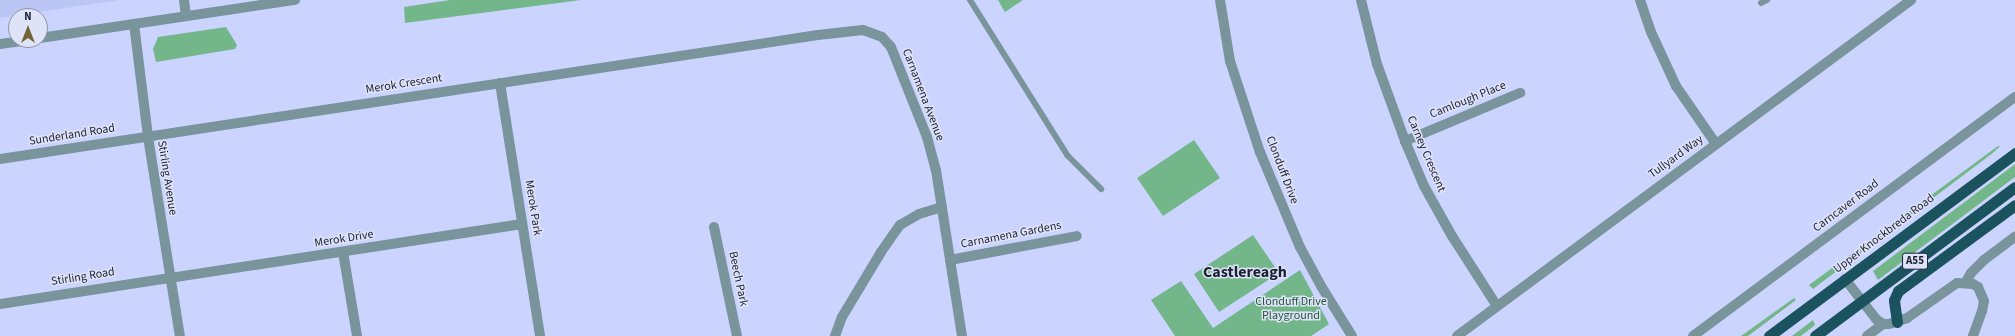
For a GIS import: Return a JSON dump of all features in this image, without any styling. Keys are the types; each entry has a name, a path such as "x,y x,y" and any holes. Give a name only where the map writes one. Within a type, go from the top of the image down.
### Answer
{"highway":[{"name":"Upper Knockbreda Road","path":"1769,336 2015,152"},
{"name":"A55","path":"1815,336 2015,187"},
{"path":"1897,322 1894,300 1898,291 2015,205"}],"street":[{"path":"184,0 186,16"},
{"path":"48,37 296,0"},
{"name":"Clonduff Drive","path":"1220,0 1230,61 1262,159 1300,247 1321,286 1352,336"},
{"name":"Carney Crescent","path":"1361,0 1376,64 1405,141 1424,186 1452,236 1497,306"},
{"path":"1640,0 1650,32 1676,86 1716,144"},
{"name":"Tullyard Way","path":"1457,336 1911,0"},
{"name":"Stirling Avenue","path":"134,24 148,137 169,277 180,336"},
{"name":"Carnamena Avenue","path":"663,58 838,32 863,30 882,37 890,47 927,137 936,170 962,336"},
{"name":"Merok Crescent","path":"148,137 663,58"},
{"name":"Merok Park","path":"500,83 540,336"},
{"name":"Camlough Place","path":"1405,141 1520,93"},
{"name":"Carncaver Road","path":"1693,336 2015,97"},
{"name":"Sunderland Road","path":"0,159 148,137"},
{"path":"835,336 842,317 881,252 900,225 919,214 942,207"},
{"name":"Merok Drive","path":"169,277 522,224"},
{"name":"Beech Park","path":"714,227 737,336"},
{"name":"Carnamena Gardens","path":"950,260 1077,236"},
{"path":"1966,282 1971,273 1984,260 2015,237"},
{"path":"343,252 357,336"},
{"name":"Stirling Road","path":"0,304 169,277"},
{"path":"1845,279 1876,319 1883,324"},
{"path":"1867,336 1883,324 1897,322 1917,312 1949,287 1957,283 1966,282 1978,287 1984,301 1973,336"}],"lane":[{"path":"970,0 1068,156 1101,189"}],"shaded area":[{"path":"0,0 119,0 48,11 48,8 8,8 8,17 0,18"}],"green space":[{"path":"450,0 581,0 405,23 404,7"},
{"path":"998,0 1023,0 1005,12"},
{"path":"226,27 237,45 235,49 156,62 153,49 158,37"},
{"path":"1194,140 1220,178 1163,216 1137,178"},
{"path":"2000,146 1994,152 1813,289 1809,285"},
{"path":"2015,164 2015,177 1878,280 1873,271"},
{"path":"1253,235 1279,273 1219,312 1194,274"},
{"name":"Clonduff Drive Playground","path":"1300,270 1329,324 1311,336 1175,336 1151,300 1181,281 1213,328"},
{"path":"1794,298 1796,300 1748,336 1741,336"},
{"path":"1813,320 1815,325 1801,336 1792,336"}],"district":[{"name":"Castlereagh","path":"1245,272"}]}
